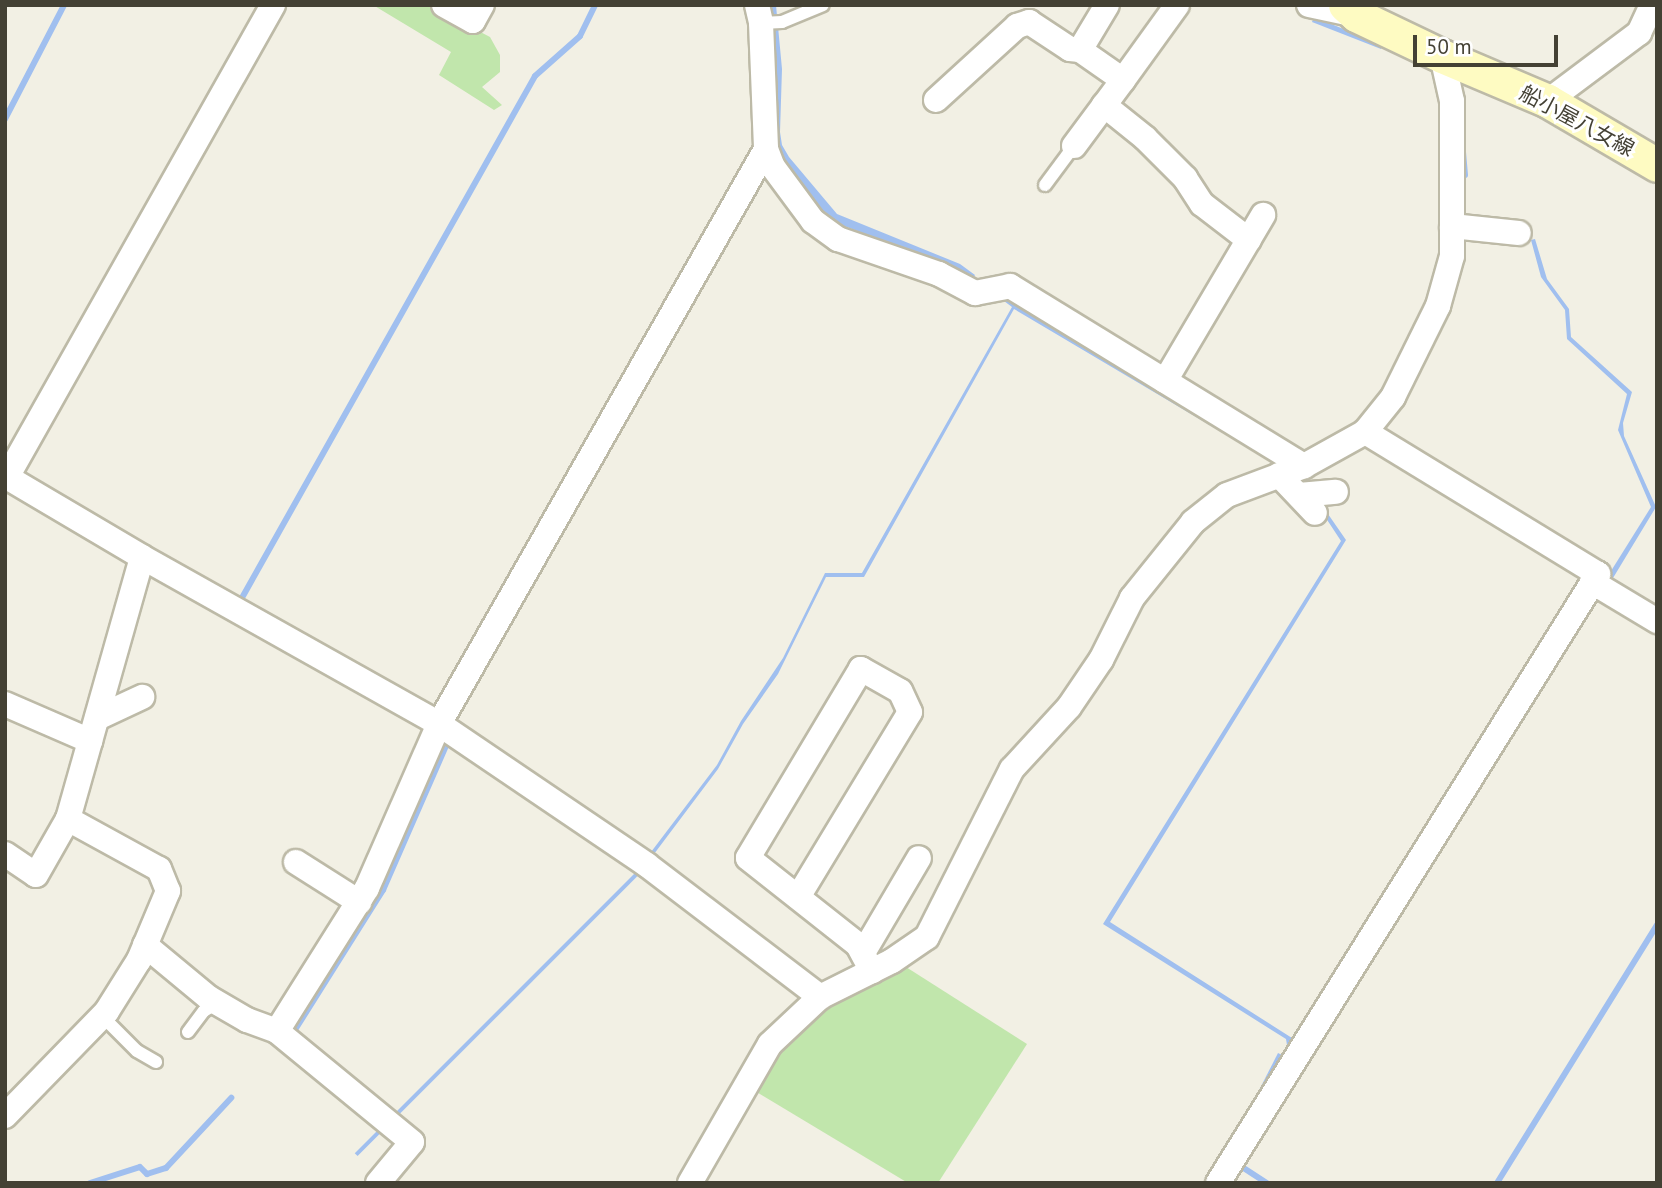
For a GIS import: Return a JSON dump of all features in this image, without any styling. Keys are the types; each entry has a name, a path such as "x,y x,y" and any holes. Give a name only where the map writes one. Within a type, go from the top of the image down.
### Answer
{"main road":[{"name":"船小屋八女線","path":"1350,10 1442,56 1548,101 1657,165"}],"street":[{"path":"273,5 6,477 142,558 439,724 647,865 820,998"},
{"path":"444,5 473,21 482,5"},
{"path":"1080,50 1107,5"},
{"path":"1074,146 1177,5"},
{"path":"1310,5 1318,10 1350,10"},
{"path":"1548,101 1639,33 1652,5"},
{"path":"759,14 766,149 774,167 813,220 838,239 939,274 975,293 1010,286 1304,466"},
{"path":"936,100 1017,26 1029,22 1070,49 1080,50 1123,80"},
{"path":"690,1183 770,1044 820,998 867,962 927,937 1012,769 1069,707 1101,660 1132,598 1193,522 1227,495 1304,466 1365,432 1393,397 1438,306 1452,256 1452,101 1442,56"},
{"path":"1104,105 1145,138 1185,178 1202,204 1249,240"},
{"path":"277,1031 359,902 439,724 766,149"},
{"path":"1165,381 1263,215"},
{"path":"1452,232 1519,239"},
{"path":"1218,1183 1598,575 1365,432"},
{"path":"1279,475 1307,504 1336,492"},
{"path":"5,854 36,875 68,819 142,558"},
{"path":"1592,582 1657,621"},
{"path":"798,897 909,712 900,691 861,669 748,858 858,945 867,962"},
{"path":"93,730 142,697"},
{"path":"5,704 93,730"},
{"path":"5,1116 102,1016 145,945 168,891 159,869 68,819"},
{"path":"867,962 919,858"},
{"path":"296,862 359,902"},
{"path":"145,945 217,1003 247,1020 277,1031 412,1142 378,1183"}],"lane":[{"path":"759,14 782,22 823,5"},
{"path":"1045,185 1074,146"},
{"path":"188,1032 204,1011 217,1003"},
{"path":"102,1016 137,1051 156,1062"}],"green space":[{"path":"373,5 429,5 490,37 500,55 500,72 482,87 502,105 494,110 439,75 451,52"},
{"path":"906,967 1027,1044 938,1183 908,1183 755,1091 761,1075 813,1010"}],"water":[{"path":"769,5 776,5 782,69 780,132 782,145 789,157 837,214 960,264 975,275 972,281 939,261 833,222 823,214 777,152 773,128 777,69"},
{"path":"1314,17 1383,45 1381,49 1312,22"},
{"path":"1535,239 1547,279 1569,309 1571,337 1632,392 1623,423 1624,436 1656,507 1613,578 1657,605 1657,611 1606,579 1651,507 1618,430 1627,394 1567,339 1565,310 1541,277 1531,240"},
{"path":"1007,296 1275,457 1272,462 1014,309 864,577 826,577 778,674 743,724 718,769 651,858 648,856 717,765 741,721 783,658 825,573 862,573 1012,307 1004,301"},
{"path":"1319,501 1346,540 1110,922 1292,1038 1287,1045 1286,1039 1103,924 1341,541 1316,503"},
{"path":"639,869 642,872 358,1156 355,1153"},
{"path":"1278,1053 1282,1055 1216,1183 1212,1183"}],"waterway":[{"path":"5,119 64,5"},
{"path":"243,596 535,76 580,36 595,5"},
{"path":"1463,152 1465,175"},
{"path":"293,1033 383,890 448,741 450,743"},
{"path":"1497,1183 1657,925"},
{"path":"90,1183 140,1167 147,1174 166,1168 231,1098"},
{"path":"1239,1165 1267,1183"}]}
